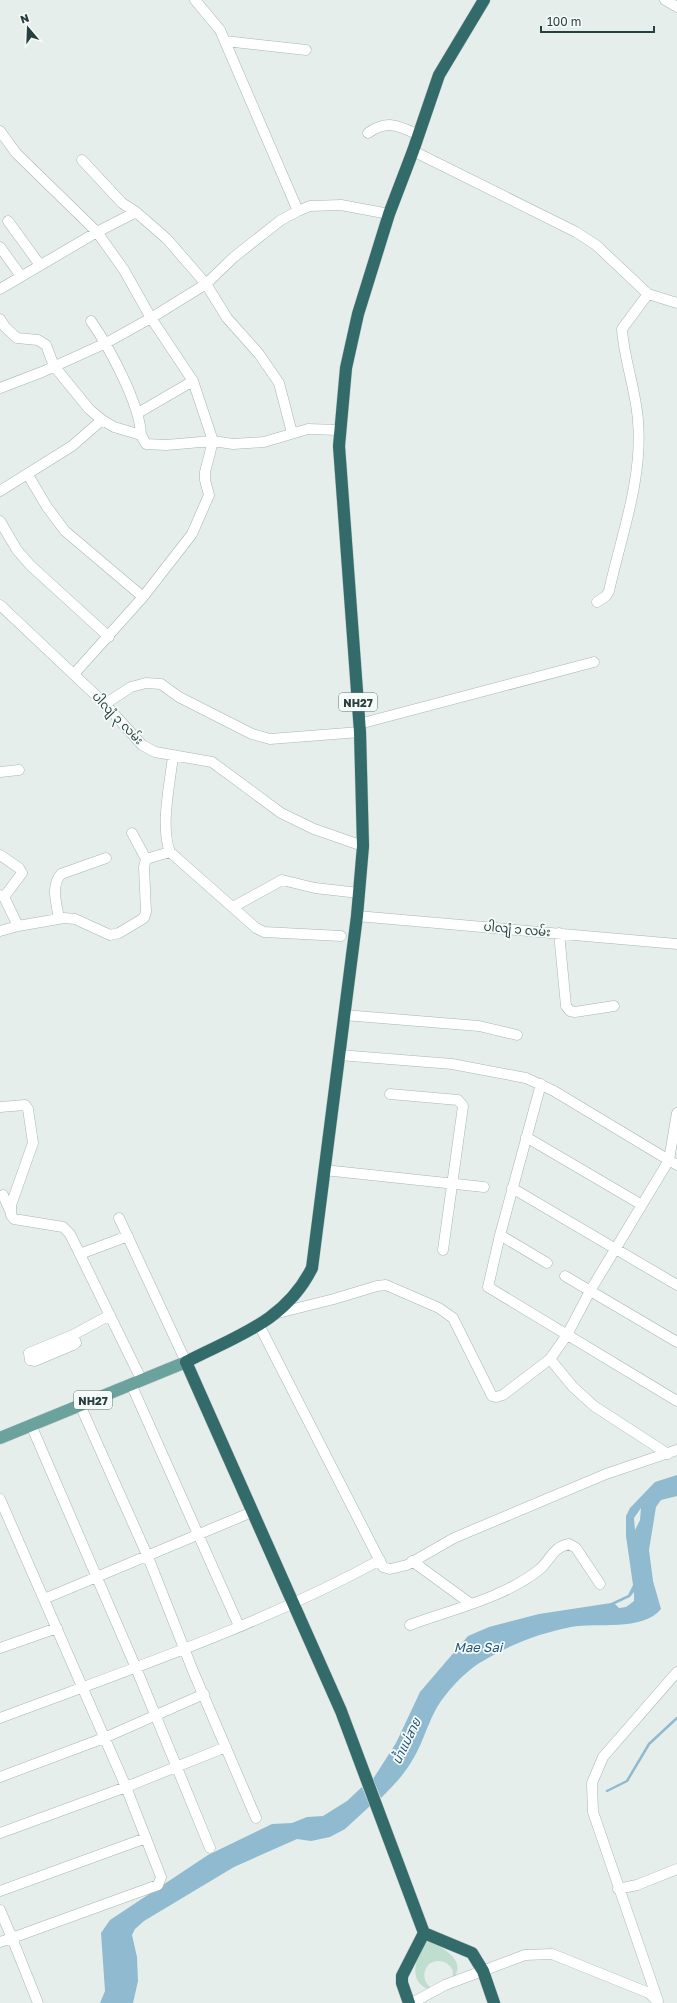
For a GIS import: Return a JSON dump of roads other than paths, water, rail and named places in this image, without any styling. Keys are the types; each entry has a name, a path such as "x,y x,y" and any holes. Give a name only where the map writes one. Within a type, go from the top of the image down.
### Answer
{"highway":[{"name":"NH27","path":"186,1362 259,1325 278,1313 300,1289 312,1268 357,916 363,846 360,728 339,454 339,430 346,368 358,314 389,214 419,135 439,75 484,0"},
{"path":"186,1362 341,1711 424,1933 402,1976 402,1983 409,2003"},
{"path":"424,1933 472,1953 483,1971 494,2003"}],"main road":[{"name":"NH27","path":"0,1438 136,1381 186,1362"}],"street":[{"path":"196,0 220,30 298,211"},
{"path":"665,0 677,7"},
{"path":"225,41 306,50"},
{"path":"368,133 376,127 385,124 397,125 419,135"},
{"path":"0,131 16,153 97,232 124,270 151,318 193,381 213,441 205,472 205,480 209,495 201,517 192,534 143,597 109,637 74,674"},
{"path":"413,151 576,232 596,246 648,294 677,303"},
{"path":"82,160 122,203 136,212 167,239 206,284 227,318 259,354 279,383 292,433"},
{"path":"0,388 106,344 151,318 206,284 234,257 281,220 298,211 310,206 341,205 389,214"},
{"path":"0,288 97,232 136,212"},
{"path":"8,221 40,265"},
{"path":"0,247 20,276"},
{"path":"597,602 606,596 608,591 623,538 637,466 638,422 622,329 648,294"},
{"path":"0,319 5,327 17,338 38,340 46,345 54,366 80,398 102,420 114,428 141,435"},
{"path":"91,321 106,344 138,413 141,435 144,442 151,445 213,441 232,444 264,442 308,429 339,430"},
{"path":"138,413 193,381"},
{"path":"0,491 28,475 72,446 102,420"},
{"path":"28,475 50,512 65,531 143,597"},
{"path":"0,521 17,550 30,565 109,637"},
{"name":"ပါလျံ ၃ လမ်း","path":"0,605 105,704 142,745 155,752 212,762 281,813 314,829 363,846"},
{"path":"105,704 131,688 146,683 161,684 179,697 252,734 270,739 360,728 594,662"},
{"path":"173,756 166,827 167,844 170,852 256,928 264,932 341,936"},
{"path":"0,772 19,770"},
{"path":"0,931 18,926 60,919 75,920 110,935 119,933 144,918 146,912 144,868 146,859 132,833"},
{"path":"146,859 170,852"},
{"path":"0,855 19,868 22,873 2,896 18,926"},
{"path":"60,919 54,888 56,880 61,874 106,858"},
{"path":"232,907 282,880 314,888 359,893"},
{"name":"ပါလျံ ၁ လမ်း","path":"357,916 677,944"},
{"path":"558,933 566,1006 570,1011 575,1012 614,1006"},
{"path":"344,1015 479,1026 518,1035"},
{"path":"339,1055 452,1064 512,1075 541,1084 673,1163"},
{"path":"541,1084 512,1188 488,1287 677,1401"},
{"path":"390,1094 458,1100 463,1106 443,1250"},
{"path":"0,1107 25,1104 28,1109 33,1142 11,1205 11,1215"},
{"path":"278,1313 334,1299 377,1286 386,1285 439,1308 453,1318 492,1396 496,1397 503,1395 550,1359 567,1335 590,1291 642,1205 673,1163 677,1113"},
{"path":"526,1137 642,1205"},
{"path":"324,1170 484,1188"},
{"path":"512,1188 677,1285"},
{"path":"1,1194 14,1219 63,1228 70,1234 110,1315 198,1535 239,1626"},
{"path":"119,1218 186,1362"},
{"path":"500,1235 547,1263"},
{"path":"80,1254 128,1236"},
{"path":"565,1276 677,1342"},
{"path":"73,1335 110,1315"},
{"path":"259,1325 383,1567 390,1569 407,1565 454,1538 599,1477 673,1452"},
{"path":"550,1359 574,1387 594,1406 673,1452"},
{"path":"80,1405 148,1557 256,1818"},
{"path":"31,1425 136,1668 210,1848"},
{"path":"0,1499 126,1787 161,1877 158,1885 0,1942"},
{"path":"44,1599 148,1557 252,1512"},
{"path":"410,1625 471,1604 512,1586 540,1568 556,1549 569,1544 576,1548 600,1584"},
{"path":"0,1718 185,1649 293,1603 352,1576 380,1560"},
{"path":"412,1561 471,1604"},
{"path":"0,1648 57,1628"},
{"path":"660,2002 618,1889 593,1812 592,1783 603,1757 677,1672"},
{"path":"0,1777 104,1738 155,1717 204,1694"},
{"path":"0,1833 176,1768 226,1747"},
{"path":"0,1891 146,1838"},
{"path":"618,1889 637,1885 677,1868"},
{"path":"0,1910 38,2003"},
{"path":"412,2003 445,1985 525,1955 552,1954 649,1993 660,2002"}],"water":[{"name":"Mae Sai","path":"677,1475 677,1496 661,1500 656,1507 649,1550 653,1581 661,1609 653,1616 643,1621 619,1625 571,1627 536,1636 493,1655 476,1665 456,1683 439,1704 414,1758 400,1778 381,1798 373,1779 396,1743 420,1692 468,1636 489,1627 539,1614 611,1603 628,1595 633,1585 626,1536 626,1516 630,1508 655,1482","holes":["641,1508 640,1520 635,1530 634,1518","634,1592 634,1601 626,1607 619,1608 615,1604 630,1597"]},
{"path":"362,1787 370,1806 345,1829 330,1837 311,1841 297,1839 234,1867 144,1921 135,1929 132,1935 137,1957 138,1981 133,2003 100,2003 105,1991 101,1933 110,1920 208,1855 272,1824 292,1823 307,1817 323,1816 347,1801"}],"waterway":[{"path":"607,1791 627,1781 649,1744 677,1718"}],"water label":[{"name":"น้ำแม่สาย","path":"406,1741"}]}
